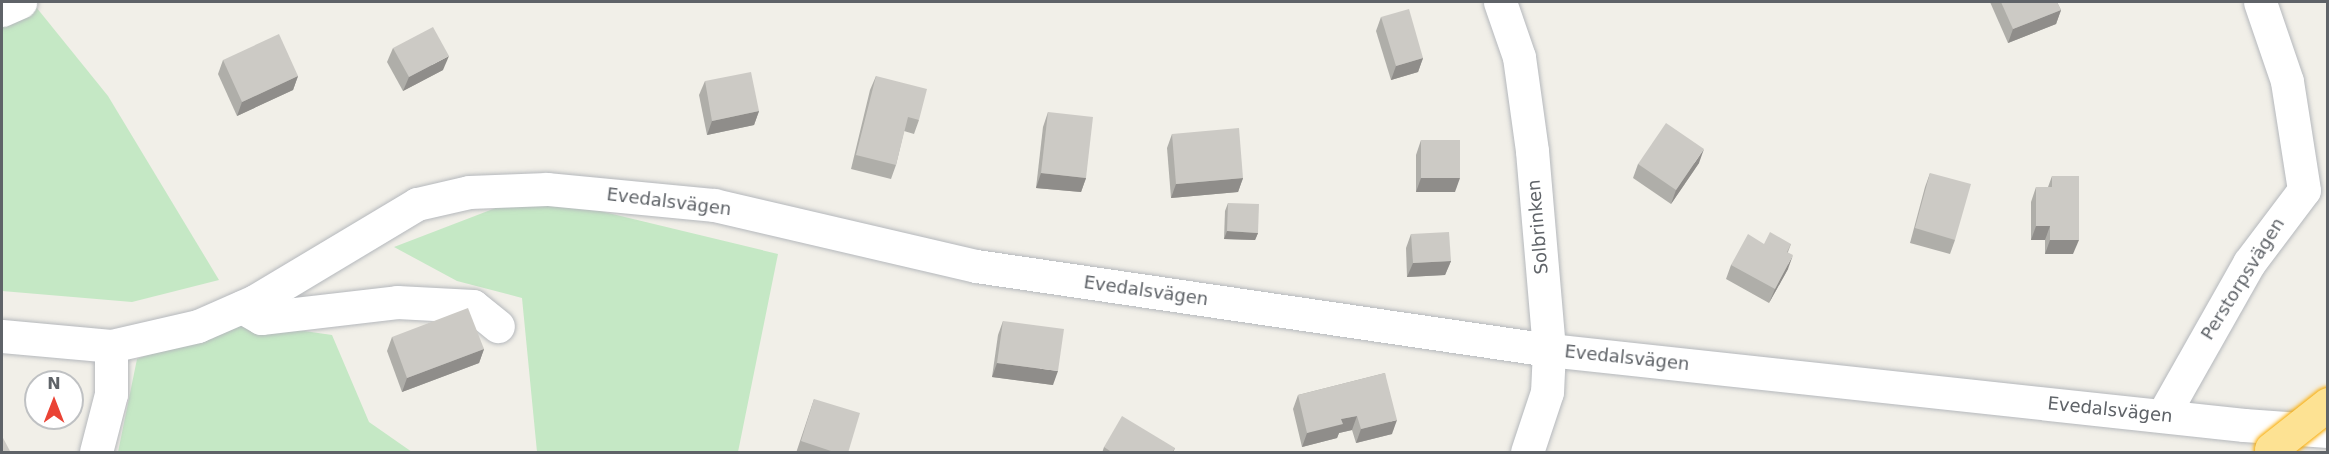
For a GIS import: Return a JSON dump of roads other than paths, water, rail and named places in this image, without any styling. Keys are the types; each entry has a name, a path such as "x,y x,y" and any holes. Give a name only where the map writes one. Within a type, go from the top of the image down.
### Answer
{"highway":[{"path":"2271,449 2328,404"}],"street":[{"path":"2,10 20,2"},
{"name":"Solbrinken","path":"1500,2 1519,57 1549,350 1547,393 1527,453"},
{"name":"Perstorpsvägen","path":"2163,415 2248,263 2316,194 2287,81 2260,2"},
{"name":"Evedalsvägen","path":"2,336 111,346 198,326 242,307 417,204 469,192 547,189 714,205 976,266 1549,350 2328,431"},
{"path":"242,307 261,318 397,302 473,306 498,326"},
{"path":"96,453 111,394 111,346"}]}
